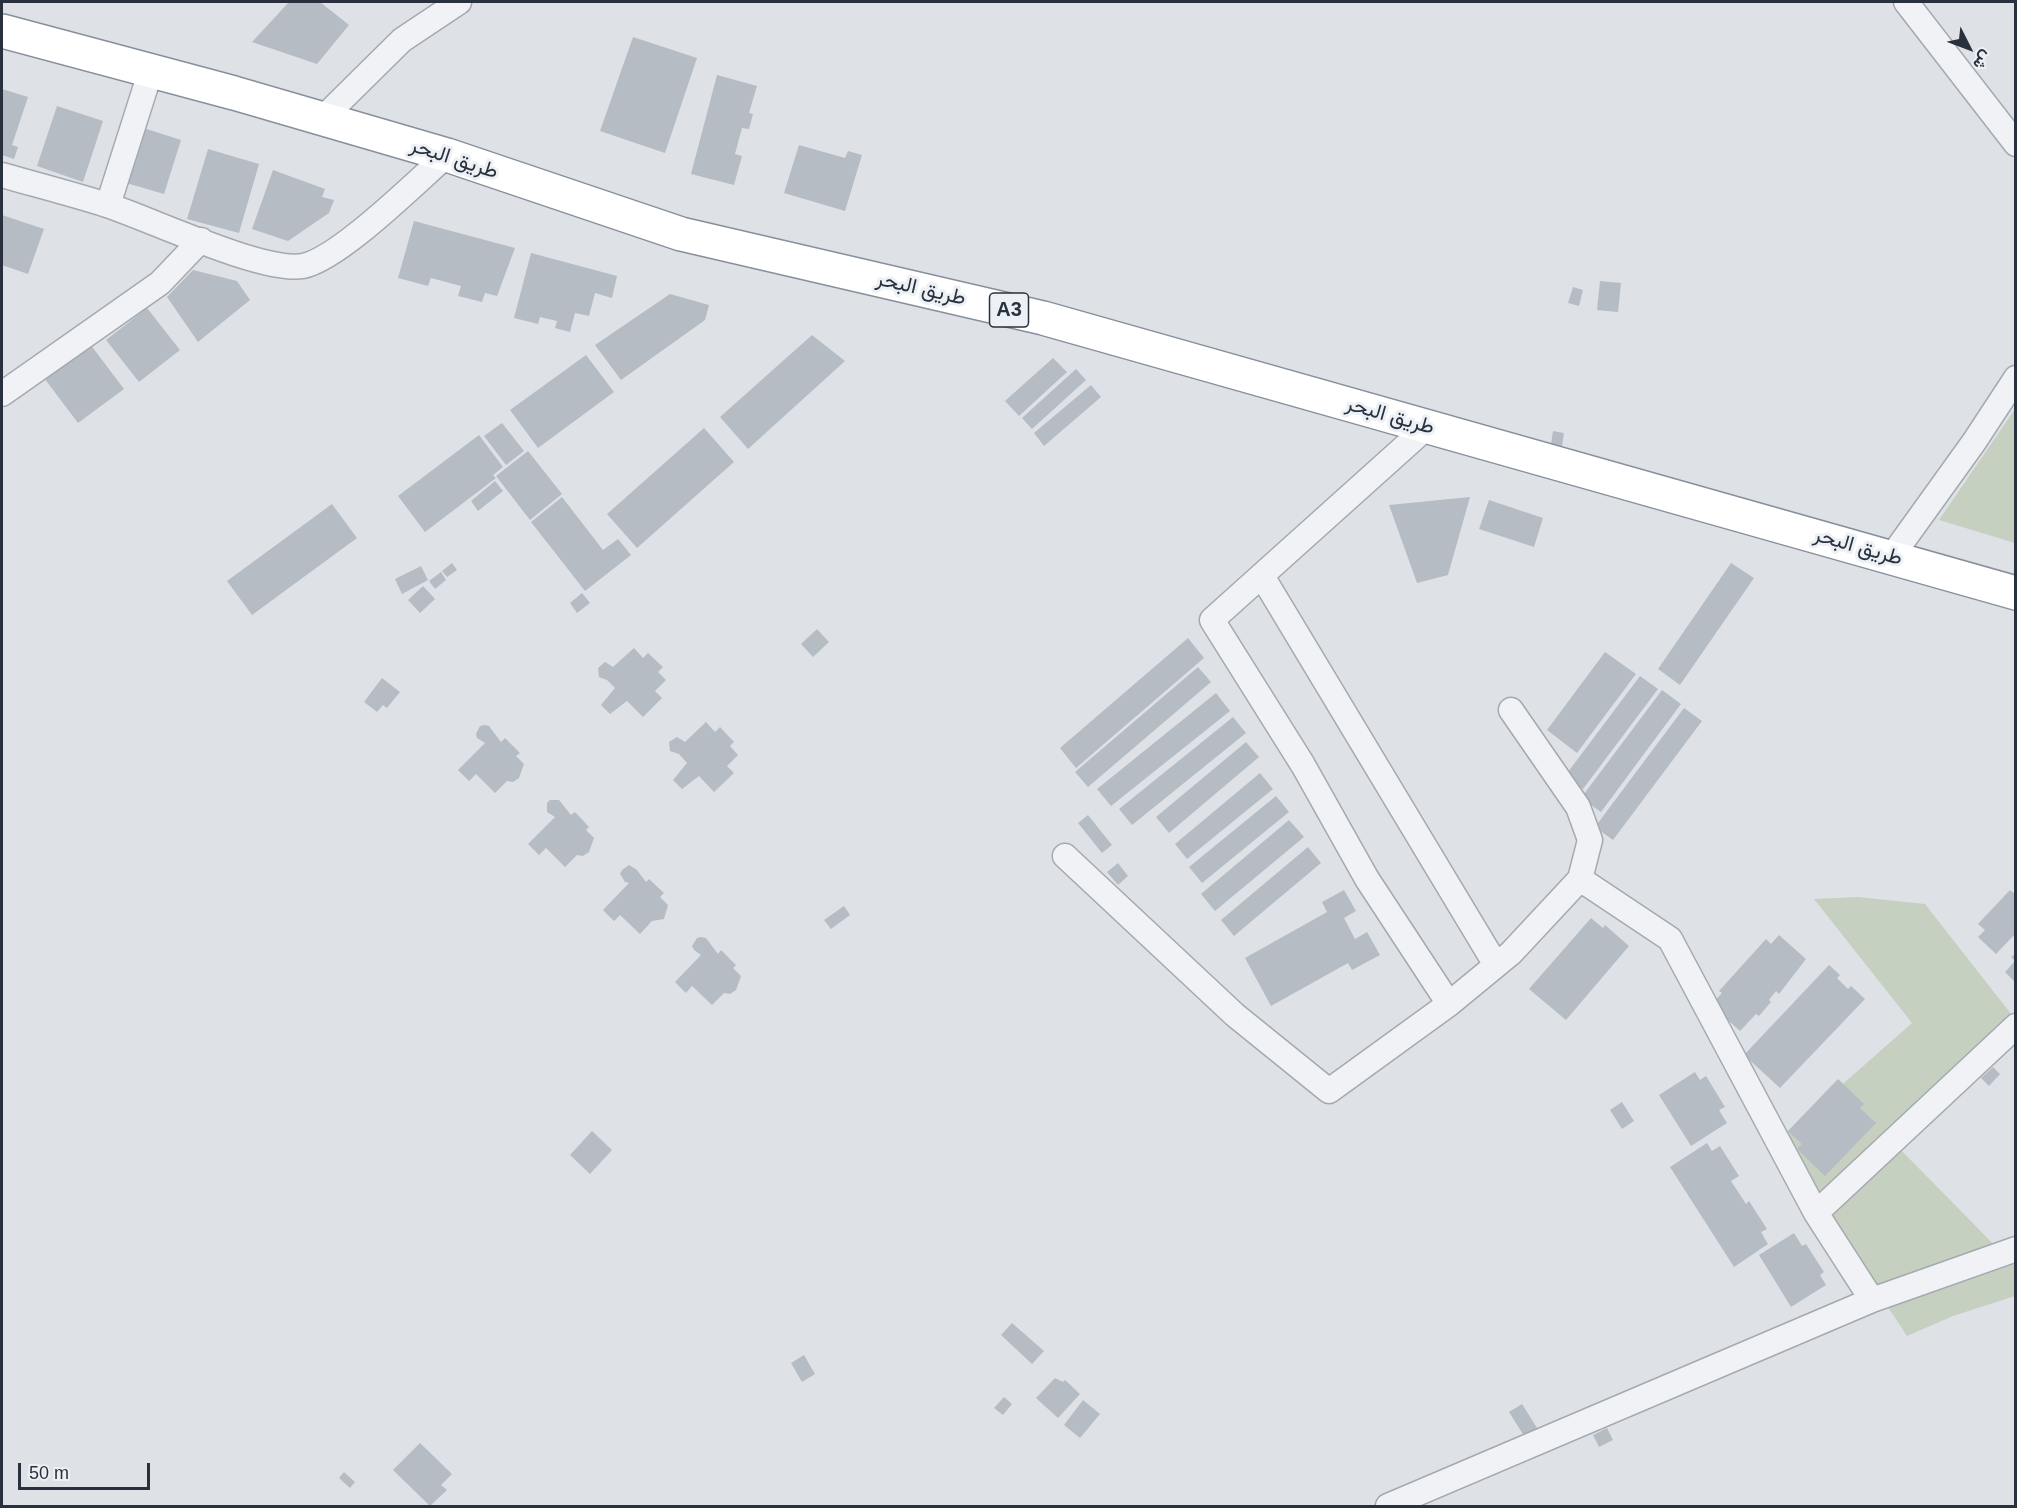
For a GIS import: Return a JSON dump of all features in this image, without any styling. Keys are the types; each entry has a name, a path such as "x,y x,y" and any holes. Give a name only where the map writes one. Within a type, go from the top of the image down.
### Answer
{"highway":[{"name":"طريق البحر","path":"2,31 151,70 447,155 681,234 1044,318 1892,556 2016,593"}],"street":[{"path":"321,119 402,40 459,2"},
{"path":"1906,2 2016,144"},
{"path":"108,205 151,70"},
{"path":"2,175 108,205 201,240 286,267 304,266 334,252 447,155"},
{"path":"2,394 160,283 201,240"},
{"path":"1892,556 1974,442 2016,378"},
{"path":"1428,426 1212,620 1303,765 1367,879 1449,1004"},
{"path":"1262,576 1496,965"},
{"path":"1065,855 1235,1015 1329,1091 1449,1004 1496,965 1580,879 1590,840 1578,807 1511,710"},
{"path":"1580,879 1670,939 1816,1213 1872,1300"},
{"path":"1816,1213 2016,1026"},
{"path":"1388,1506 1872,1300 2016,1249"}],"green space":[{"path":"2015,409 2015,543 1939,520"},
{"path":"1858,897 1925,904 2015,1019 1898,1147 2015,1266 2015,1296 1953,1316 1907,1336 1778,1141 1912,1023 1814,899"}],"building":[{"path":"289,2 320,2 349,25 317,64 252,42"},
{"path":"633,37 697,58 665,153 600,131"},
{"path":"717,75 757,86 749,113 753,114 749,129 742,128 735,154 742,156 734,185 691,174"},
{"path":"2,89 28,97 12,145 18,147 14,159 2,155"},
{"path":"57,106 103,121 83,182 37,166"},
{"path":"134,125 181,140 164,194 116,180"},
{"path":"799,145 845,158 848,151 862,155 845,211 784,193"},
{"path":"208,149 259,164 239,233 187,219"},
{"path":"273,170 325,189 322,197 334,200 329,213 288,241 252,229"},
{"path":"2,215 44,229 28,274 2,265"},
{"path":"414,221 515,248 497,296 485,293 482,302 458,296 461,286 431,278 428,286 398,278"},
{"path":"531,253 617,276 612,298 595,293 589,316 575,313 570,332 555,328 557,321 540,317 538,324 514,318"},
{"path":"193,270 237,281 250,300 198,342 167,297"},
{"path":"1600,281 1621,283 1618,312 1597,310"},
{"path":"1573,287 1583,290 1579,306 1568,303"},
{"path":"670,294 709,305 705,320 621,380 595,345"},
{"path":"147,308 180,350 139,382 106,340"},
{"path":"812,335 845,361 748,449 720,417"},
{"path":"87,340 124,389 78,423 41,374"},
{"path":"586,355 614,392 538,448 510,410"},
{"path":"1053,358 1067,372 1019,416 1005,401"},
{"path":"1076,369 1086,380 1032,429 1022,418"},
{"path":"1091,385 1101,397 1044,446 1034,433"},
{"path":"502,423 524,451 506,465 484,436"},
{"path":"704,428 734,462 637,548 607,514"},
{"path":"1553,431 1564,433 1562,446 1551,444"},
{"path":"479,435 503,467 493,475 496,478 425,532 398,496"},
{"path":"528,451 562,494 530,520 496,476"},
{"path":"495,481 503,491 478,511 471,501"},
{"path":"562,497 603,550 618,539 631,555 585,591 531,522"},
{"path":"1470,497 1448,575 1417,583 1389,505"},
{"path":"1489,500 1543,518 1534,547 1479,529"},
{"path":"332,504 357,538 252,615 227,581"},
{"path":"452,563 457,570 447,577 442,571"},
{"path":"1731,563 1754,578 1680,685 1658,669"},
{"path":"421,566 428,580 402,594 395,579"},
{"path":"441,572 446,580 435,589 429,581"},
{"path":"423,586 435,599 420,613 408,600"},
{"path":"582,593 590,603 577,613 570,603"},
{"path":"817,629 829,642 813,657 801,644"},
{"path":"1188,638 1204,658 1076,768 1060,748"},
{"path":"634,648 643,658 648,653 663,667 658,672 666,680 655,691 662,698 643,717 627,701 610,714 601,705 615,688 607,680 599,677 598,668 605,662 613,667"},
{"path":"1605,652 1636,674 1577,753 1547,730"},
{"path":"1198,667 1211,682 1088,787 1075,772"},
{"path":"1640,676 1658,689 1583,789 1565,776"},
{"path":"382,678 400,692 387,708 383,705 377,712 364,702"},
{"path":"1662,690 1681,704 1601,812 1581,798"},
{"path":"1216,693 1230,711 1111,806 1097,789"},
{"path":"1684,708 1702,721 1613,840 1595,827"},
{"path":"1233,717 1246,733 1132,825 1119,809"},
{"path":"706,722 715,732 720,727 734,742 730,746 738,755 727,766 734,773 714,792 699,776 682,789 673,780 687,763 679,754 670,751 669,742 677,737 685,742"},
{"path":"480,726 489,726 501,742 505,738 520,753 516,756 524,764 519,778 513,782 507,781 495,793 476,774 469,781 458,770 485,743 477,738 476,734"},
{"path":"1246,742 1259,757 1169,833 1156,817"},
{"path":"1260,773 1273,789 1187,859 1175,844"},
{"path":"1276,796 1289,812 1202,883 1189,867"},
{"path":"550,800 559,800 571,815 575,812 589,827 586,830 594,838 589,852 583,856 577,855 565,867 546,848 539,855 528,844 555,817 547,812 547,803"},
{"path":"1088,815 1112,845 1102,853 1078,823"},
{"path":"1289,820 1304,837 1215,911 1201,894"},
{"path":"1308,847 1321,863 1234,936 1221,920"},
{"path":"1118,863 1128,876 1118,885 1107,872"},
{"path":"629,865 637,870 646,882 649,879 664,893 660,897 668,905 664,919 652,921 640,934 620,915 614,921 603,910 629,883 625,882 620,874"},
{"path":"1344,890 1356,911 1344,918 1355,939 1367,932 1380,955 1352,970 1348,963 1271,1006 1245,958 1327,912 1322,902"},
{"path":"2010,890 2016,895 2016,933 1996,954 1978,937 1985,930 1978,924"},
{"path":"844,906 850,915 831,929 824,920"},
{"path":"1591,918 1603,928 1605,925 1629,946 1566,1020 1529,989"},
{"path":"1779,935 1806,959 1779,994 1776,991 1769,1000 1771,1002 1759,1016 1756,1014 1740,1031 1711,1005 1722,993 1719,991 1766,939 1771,944"},
{"path":"697,938 706,938 718,954 721,950 736,965 733,968 741,976 736,990 730,994 724,993 712,1005 692,986 686,993 675,982 701,955 692,946"},
{"path":"2016,953 2016,983 2005,972 2015,961 2011,957"},
{"path":"1829,965 1840,975 1837,978 1848,989 1851,986 1865,999 1780,1088 1744,1055"},
{"path":"1993,1067 2000,1074 1989,1086 1981,1078"},
{"path":"1695,1072 1700,1080 1706,1076 1725,1107 1719,1110 1727,1123 1691,1146 1659,1095"},
{"path":"1838,1079 1864,1104 1860,1108 1876,1123 1825,1176 1797,1149 1802,1144 1788,1131"},
{"path":"1622,1102 1634,1121 1622,1129 1610,1110"},
{"path":"592,1131 612,1150 590,1174 570,1155"},
{"path":"1707,1143 1712,1151 1720,1146 1739,1176 1731,1181 1746,1204 1749,1201 1767,1229 1761,1232 1768,1244 1734,1267 1670,1167"},
{"path":"1794,1233 1802,1246 1806,1244 1824,1272 1820,1275 1826,1285 1791,1307 1759,1255"},
{"path":"1012,1323 1044,1351 1032,1364 1001,1335"},
{"path":"804,1355 815,1374 802,1382 791,1363"},
{"path":"1055,1378 1063,1382 1065,1380 1080,1394 1058,1418 1036,1398"},
{"path":"1004,1397 1012,1404 1003,1415 994,1408"},
{"path":"1083,1400 1100,1414 1080,1438 1064,1425"},
{"path":"1522,1404 1537,1428 1524,1436 1509,1412"},
{"path":"1607,1428 1613,1440 1599,1447 1593,1435"},
{"path":"420,1443 452,1474 441,1485 447,1490 430,1506 393,1470"},
{"path":"344,1472 355,1482 350,1488 339,1478"}]}
